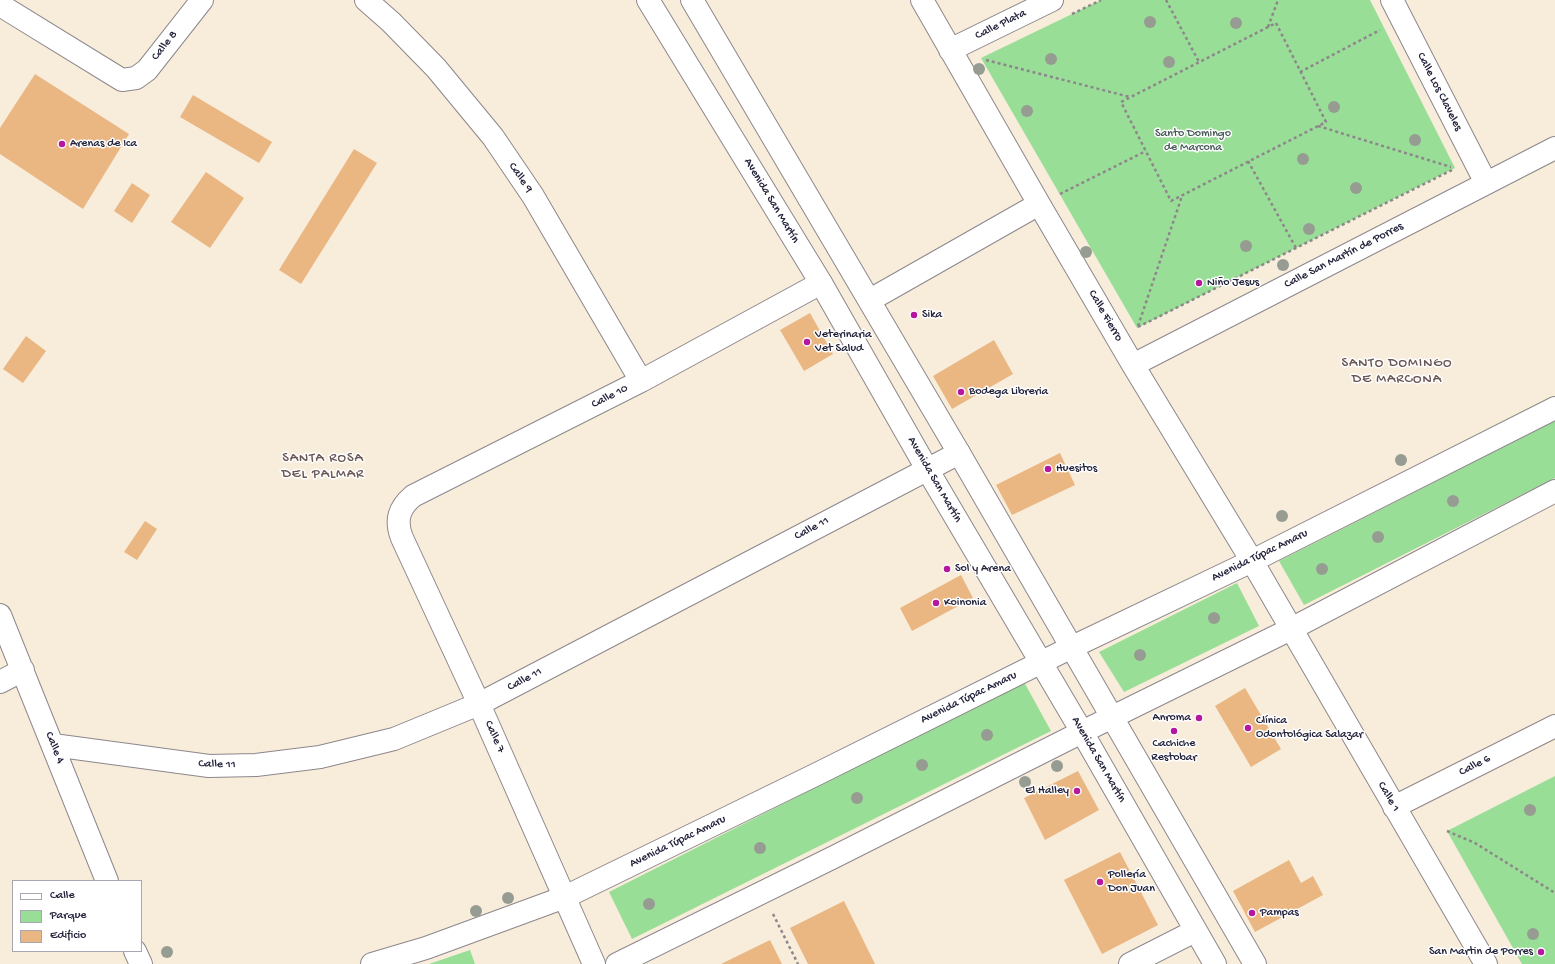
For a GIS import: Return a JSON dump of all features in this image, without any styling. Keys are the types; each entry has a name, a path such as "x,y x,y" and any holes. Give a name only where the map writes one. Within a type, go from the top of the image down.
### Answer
{"street":[{"name":"Calle 8","path":"0,5 122,80 136,78 147,70 202,0"},
{"name":"Calle 9","path":"366,0 391,22 436,68 493,137 533,196 641,382"},
{"name":"Avenida San Martín","path":"648,0 821,283 927,469 1082,732 1215,964"},
{"path":"692,0 870,300 1255,964"},
{"name":"Calle Fierro","path":"922,0 1133,365 1252,561 1291,629"},
{"name":"Calle Plata","path":"950,50 1052,0"},
{"name":"Calle Los Claveles","path":"1392,0 1486,183"},
{"name":"Calle San Martín de Porres","path":"1133,365 1555,148"},
{"path":"870,300 1039,204"},
{"name":"Calle 10","path":"400,510 413,496 641,382 821,283"},
{"name":"Avenida Túpac Amaru","path":"372,964 426,948 565,897 817,774 1041,662 1252,561 1555,408"},
{"name":"Calle 11","path":"53,745 210,766 256,765 320,757 394,739 479,704 959,453"},
{"path":"617,964 1291,629 1555,491"},
{"name":"Calle 7","path":"400,510 398,529 479,704 594,964"},
{"name":"Calle 4","path":"0,615 107,880"},
{"name":"Calle 1","path":"1291,629 1486,964"},
{"path":"0,682 23,670"},
{"name":"Calle 6","path":"1394,807 1555,726"},
{"path":"1130,964 1196,931"},
{"path":"136,952 141,964"}],"path":[{"path":"1166,0 1199,62"},
{"path":"1268,27 1278,0"},
{"path":"1276,23 1326,122 1171,201 1121,102 1268,27 1276,23"},
{"path":"1300,72 1384,28"},
{"path":"985,65 982,58 1130,98"},
{"path":"1317,126 1455,168"},
{"path":"1064,200 1060,194 1146,151"},
{"path":"1248,161 1296,248"},
{"path":"1451,161 1455,168"},
{"path":"1137,328 1455,168"},
{"path":"1137,328 1182,195"},
{"path":"1133,321 1137,328"},
{"path":"1447,831 1475,843 1555,893"},
{"path":"763,892 798,964"}],"green space":[{"name":"Santo Domingo de Marcona","path":"1101,0 1370,0 1455,168 1137,328 981,58"},
{"path":"1555,421 1555,478 1304,605 1279,561"},
{"path":"1237,583 1259,626 1124,692 1099,652"},
{"path":"1024,682 1051,731 632,939 609,892"},
{"path":"1555,776 1555,964 1522,964 1447,831"},
{"path":"470,950 475,964 429,964"}],"building":[{"name":"Arenas de Ica","path":"35,74 129,134 83,209 0,154 0,128"},
{"path":"193,95 272,142 259,163 180,117"},
{"path":"354,149 377,163 301,284 279,270"},
{"path":"206,172 244,198 210,248 171,222"},
{"path":"132,183 150,195 132,223 114,211"},
{"name":"Veterinaria Vet Salud","path":"810,313 833,354 804,371 780,330"},
{"path":"26,336 46,351 23,383 3,369"},
{"path":"994,340 1013,374 952,409 933,376"},
{"name":"Huesitos","path":"1060,453 1075,485 1012,515 996,485"},
{"path":"145,521 157,529 137,560 124,552"},
{"name":"Koinonia","path":"961,575 973,598 912,631 900,608"},
{"name":"Clínica Odontológica Salazar","path":"1245,688 1281,749 1251,767 1215,706"},
{"path":"1078,771 1099,810 1045,840 1024,798"},
{"path":"1120,852 1158,925 1102,954 1064,880"},
{"path":"1289,860 1301,883 1313,876 1323,895 1255,932 1233,891"},
{"path":"844,901 875,964 808,964 790,928"},
{"path":"770,940 782,964 721,964"}],"place":[{"name":"Arenas de Ica","path":"62,144"},
{"name":"Niño Jesus","path":"1199,283"},
{"name":"Sika","path":"914,315"},
{"name":"Veterinaria Vet Salud","path":"807,342"},
{"name":"Bodega Libreria","path":"961,392"},
{"name":"Huesitos","path":"1048,469"},
{"name":"Sol y Arena","path":"947,569"},
{"name":"Koinonia","path":"936,603"},
{"name":"Anroma","path":"1199,718"},
{"name":"Clínica Odontológica Salazar","path":"1248,728"},
{"name":"Cachiche Restobar","path":"1174,731"},
{"name":"El Halley","path":"1077,791"},
{"name":"Pollería Don Juan","path":"1100,882"},
{"name":"Pampas","path":"1252,913"},
{"name":"San Martin de Porres","path":"1541,952"}],"district":[{"name":"SANTO DOMINGO DE MARCONA","path":"1397,372"},
{"name":"SANTA ROSA DEL PALMAR","path":"323,468"}]}
